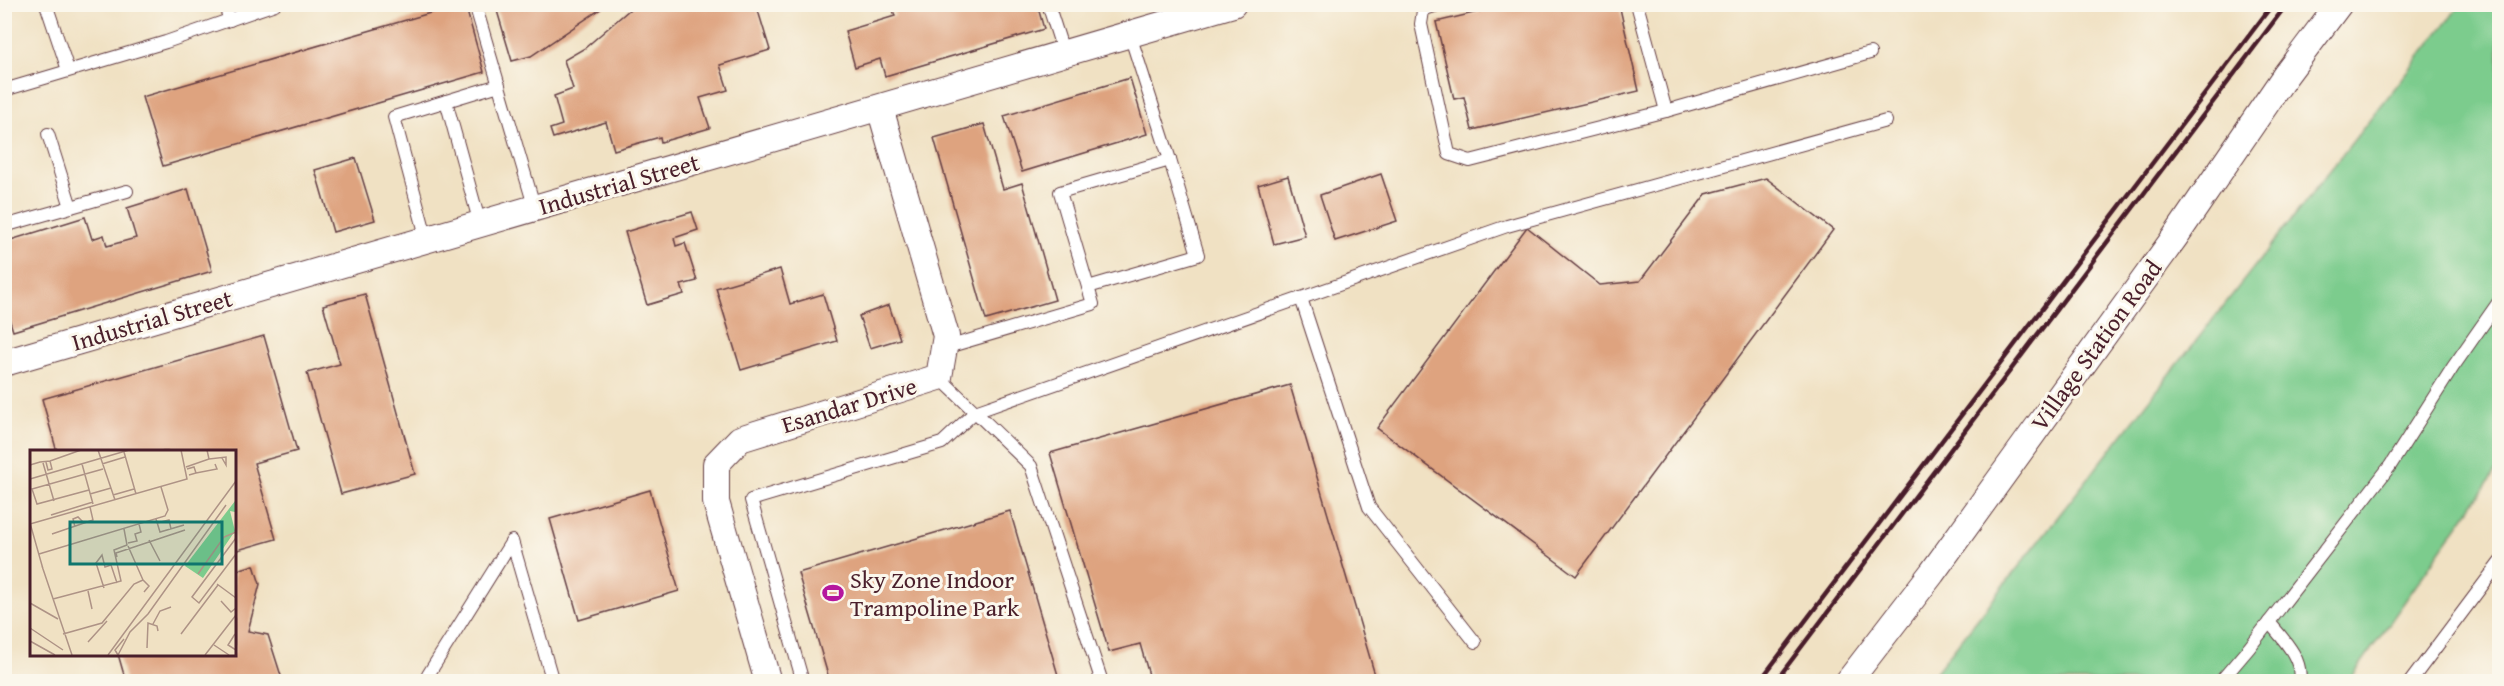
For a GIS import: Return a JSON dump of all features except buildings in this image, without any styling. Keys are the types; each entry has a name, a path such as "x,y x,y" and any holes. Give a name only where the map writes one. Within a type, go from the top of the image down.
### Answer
{"street":[{"name":"Industrial Street","path":"5,359 428,240 1233,4"},
{"name":"Village Station Road","path":"1848,681 1932,573 2175,237 2285,76 2338,4"},
{"name":"Esandar Drive","path":"768,681 716,502 716,464 740,439 939,377 946,336 879,108"}],"lane":[{"path":"46,4 68,70"},
{"path":"224,4 230,20"},
{"path":"4,90 166,42 275,4"},
{"path":"475,4 535,209"},
{"path":"1047,4 1064,54"},
{"path":"1440,4 1424,7 1421,24 1449,154 1470,161 1666,111 1870,53"},
{"path":"1637,4 1666,111"},
{"path":"1088,287 1198,255 1130,34"},
{"path":"428,240 394,117 499,85"},
{"path":"446,101 480,224"},
{"path":"804,681 750,500 942,443 975,412 1507,226 1886,121"},
{"path":"48,134 71,207"},
{"path":"944,348 1093,304 1060,192 1170,160"},
{"path":"4,226 127,191"},
{"path":"1301,298 1369,507 1475,642"},
{"path":"2220,681 2269,622 2390,466 2452,366 2499,300"},
{"path":"939,377 1031,466 1102,681"},
{"path":"430,681 428,675 512,541 553,681"},
{"path":"2410,681 2499,562"},
{"path":"2269,622 2294,654 2300,675 2299,681"}],"green space":[{"path":"2460,5 2499,5 2499,467 2349,681 1928,682"}],"railway":[{"path":"1759,682 2273,4"},
{"path":"1775,682 2287,4"}],"place":[{"name":"Sky Zone Indoor Trampoline Park","path":"833,593"}]}
